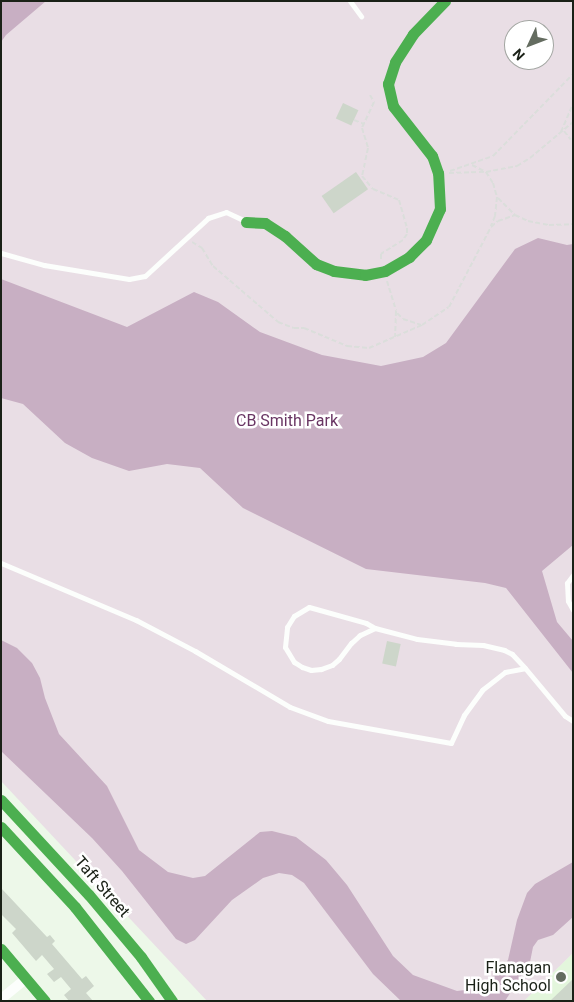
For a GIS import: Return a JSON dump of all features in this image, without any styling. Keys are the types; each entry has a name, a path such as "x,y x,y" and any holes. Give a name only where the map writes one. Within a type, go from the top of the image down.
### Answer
{"street":[{"path":"246,222 265,223 285,236 316,264 334,272 365,275 385,271 409,257 426,240 440,209 438,173 432,156 393,106 388,84 395,62 414,34 445,1"},
{"name":"Taft Street","path":"1,800 96,903 141,956 172,1001"},
{"name":"Taft Street","path":"1,827 75,907 150,1001"},
{"path":"1,949 45,1001"},
{"path":"1,999 27,978"}],"lane":[{"path":"350,1 361,16"},
{"path":"1,253 44,265 129,279 145,276 208,218 226,212 246,222"},
{"path":"1,563 136,620 195,651 290,708 328,721 451,743 464,715 482,690 505,672 525,668"},
{"path":"573,575 567,583 568,600 573,610"},
{"path":"567,583 573,590"},
{"path":"375,628 360,635 350,643 340,659 332,665 321,669 311,670 302,667 294,662 285,647 287,626 294,616 309,607 417,639 483,645 504,650 512,654 566,716 573,721"}],"path":[{"path":"572,125 517,166 486,172 445,173 494,156 573,74"},
{"path":"370,95 374,102 362,128 368,154 362,169 362,176 372,189 399,200 407,228 407,234 403,240 381,254 382,265"},
{"path":"560,134 573,104"},
{"path":"354,120 364,124"},
{"path":"564,132 571,140"},
{"path":"472,165 486,172 497,197 515,215 528,221 549,224 573,224"},
{"path":"186,239 202,248 213,266 278,322 294,328 304,328 347,346 369,348 422,325 449,307 491,227 495,216 497,197"},
{"path":"491,227 506,216 515,215"},
{"path":"385,276 396,311 395,338"},
{"path":"396,311 403,320 414,325 422,325"}],"shaded area":[{"path":"1,1 46,1 6,35 1,42"},
{"path":"538,238 567,245 573,244 573,545 542,571 557,622 573,641 573,673 506,588 485,583 366,569 243,508 200,468 167,464 129,471 92,458 65,443 23,404 1,398 1,279 127,327 194,292 218,302 260,332 322,355 381,366 423,357 446,343 515,249"},
{"path":"1,640 17,648 32,663 40,678 45,698 59,734 107,786 139,850 168,872 193,878 205,876 260,832 272,831 296,837 326,860 347,885 393,956 413,975 457,991 481,988 508,960 517,920 527,893 535,884 573,862 573,917 553,935 538,940 533,947 530,962 505,1001 401,1001 373,974 304,883 292,875 279,873 263,878 232,900 195,940 186,944 176,939 122,871 92,838 1,751"},
{"name":"Flanagan High School","path":"573,953 573,1001 524,1001"}],"green space":[{"name":"CB Smith Park","path":"1,1 573,1 573,953 524,1001 207,1001 1,781"}],"building":[{"path":"343,103 358,110 351,126 336,118"},
{"path":"356,172 368,189 334,213 322,196"},
{"path":"387,641 401,644 396,666 382,663"},
{"path":"1,888 47,937 50,935 55,941 52,944 82,979 86,976 94,986 86,993 93,1001 69,1001 64,995 71,989 61,977 54,982 47,974 54,969 42,955 36,961 12,933 16,929 1,914"},
{"path":"573,979 573,1001 550,1001"}],"traffic: fast":[{"path":"246,222 265,223 285,236 316,264 334,271 365,275 385,271 409,257 426,240 440,209 438,173 432,156 393,106 388,84 395,62 413,34 445,1"},
{"path":"1,800 89,895 141,957 172,1001"},
{"path":"1,827 75,907 149,1001"},
{"path":"1,949 45,1001"}],"place":[{"name":"Flanagan High School","path":"561,977"}]}
